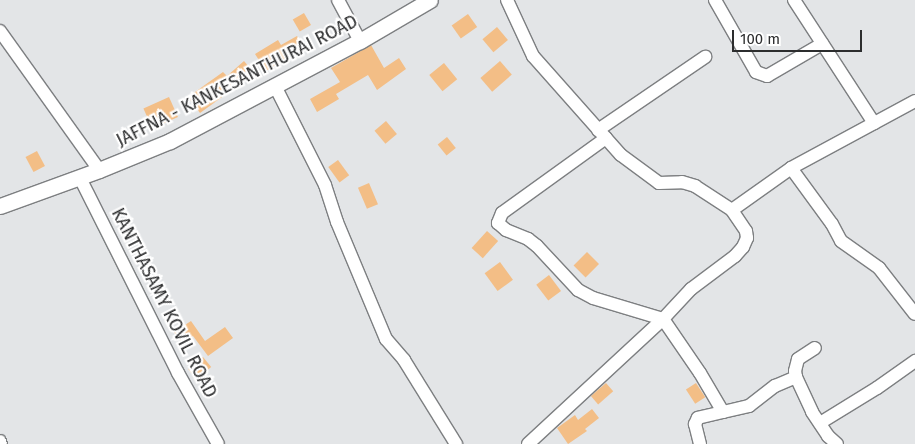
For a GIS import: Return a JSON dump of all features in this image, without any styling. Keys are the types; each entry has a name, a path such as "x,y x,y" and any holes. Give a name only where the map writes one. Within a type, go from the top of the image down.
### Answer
{"main road":[{"name":"JAFFNA - KANKESANTHURAI ROAD","path":"0,206 80,178 170,141 360,41 430,0"}],"street":[{"path":"338,0 360,41"},
{"path":"507,0 533,56 621,155 659,183 682,182 695,186 732,210 746,231 747,238 743,247 735,256 691,289 663,319 528,444"},
{"path":"715,0 756,72 767,76 822,44"},
{"path":"794,0 874,123"},
{"path":"0,31 99,170"},
{"path":"705,57 602,134 502,213 498,223 506,230 528,239 578,290 592,298 663,319 700,373 723,412"},
{"path":"275,86 325,185 337,222 386,339 404,360 456,444"},
{"path":"732,210 791,168 915,101"},
{"path":"791,168 832,224 841,241 879,268 915,314"},
{"name":"KANTHASAMY KOVIL ROAD","path":"80,178 178,373 218,444"},
{"path":"815,348 798,359 796,377 812,412 828,436 837,444"},
{"path":"820,422 877,388 915,361"},
{"path":"700,444 695,424 698,418 749,406 775,386 796,377"}],"building":[{"path":"304,13 311,25 300,32 293,20"},
{"path":"468,14 477,27 461,39 452,25"},
{"path":"497,27 508,40 493,52 482,39"},
{"path":"297,36 304,48 266,71 255,54 278,40 281,45"},
{"path":"371,45 384,68 399,58 406,69 377,90 368,75 336,94 339,99 317,112 310,99 340,82 331,68"},
{"path":"244,61 250,68 233,83 236,87 200,113 188,97 223,72 227,76"},
{"path":"500,61 512,75 492,92 480,78"},
{"path":"444,63 457,79 442,91 429,75"},
{"path":"169,97 178,117 152,128 143,108"},
{"path":"386,121 397,134 385,144 375,131"},
{"path":"447,137 456,148 446,155 438,145"},
{"path":"37,151 45,166 34,172 26,157"},
{"path":"338,160 349,175 339,182 328,167"},
{"path":"369,183 378,204 367,209 358,188"},
{"path":"487,231 498,241 483,258 472,248"},
{"path":"587,252 599,264 586,277 574,265"},
{"path":"500,262 513,280 498,291 485,273"},
{"path":"549,275 561,291 548,301 536,285"},
{"path":"191,321 205,341 225,327 233,338 208,356 193,336 182,343 174,332"},
{"path":"203,357 211,367 196,379 188,369"},
{"path":"606,383 613,391 598,404 591,396"},
{"path":"696,383 705,397 695,404 686,390"},
{"path":"592,409 599,418 585,429 587,431 568,444 557,428 575,415 578,420"}]}
